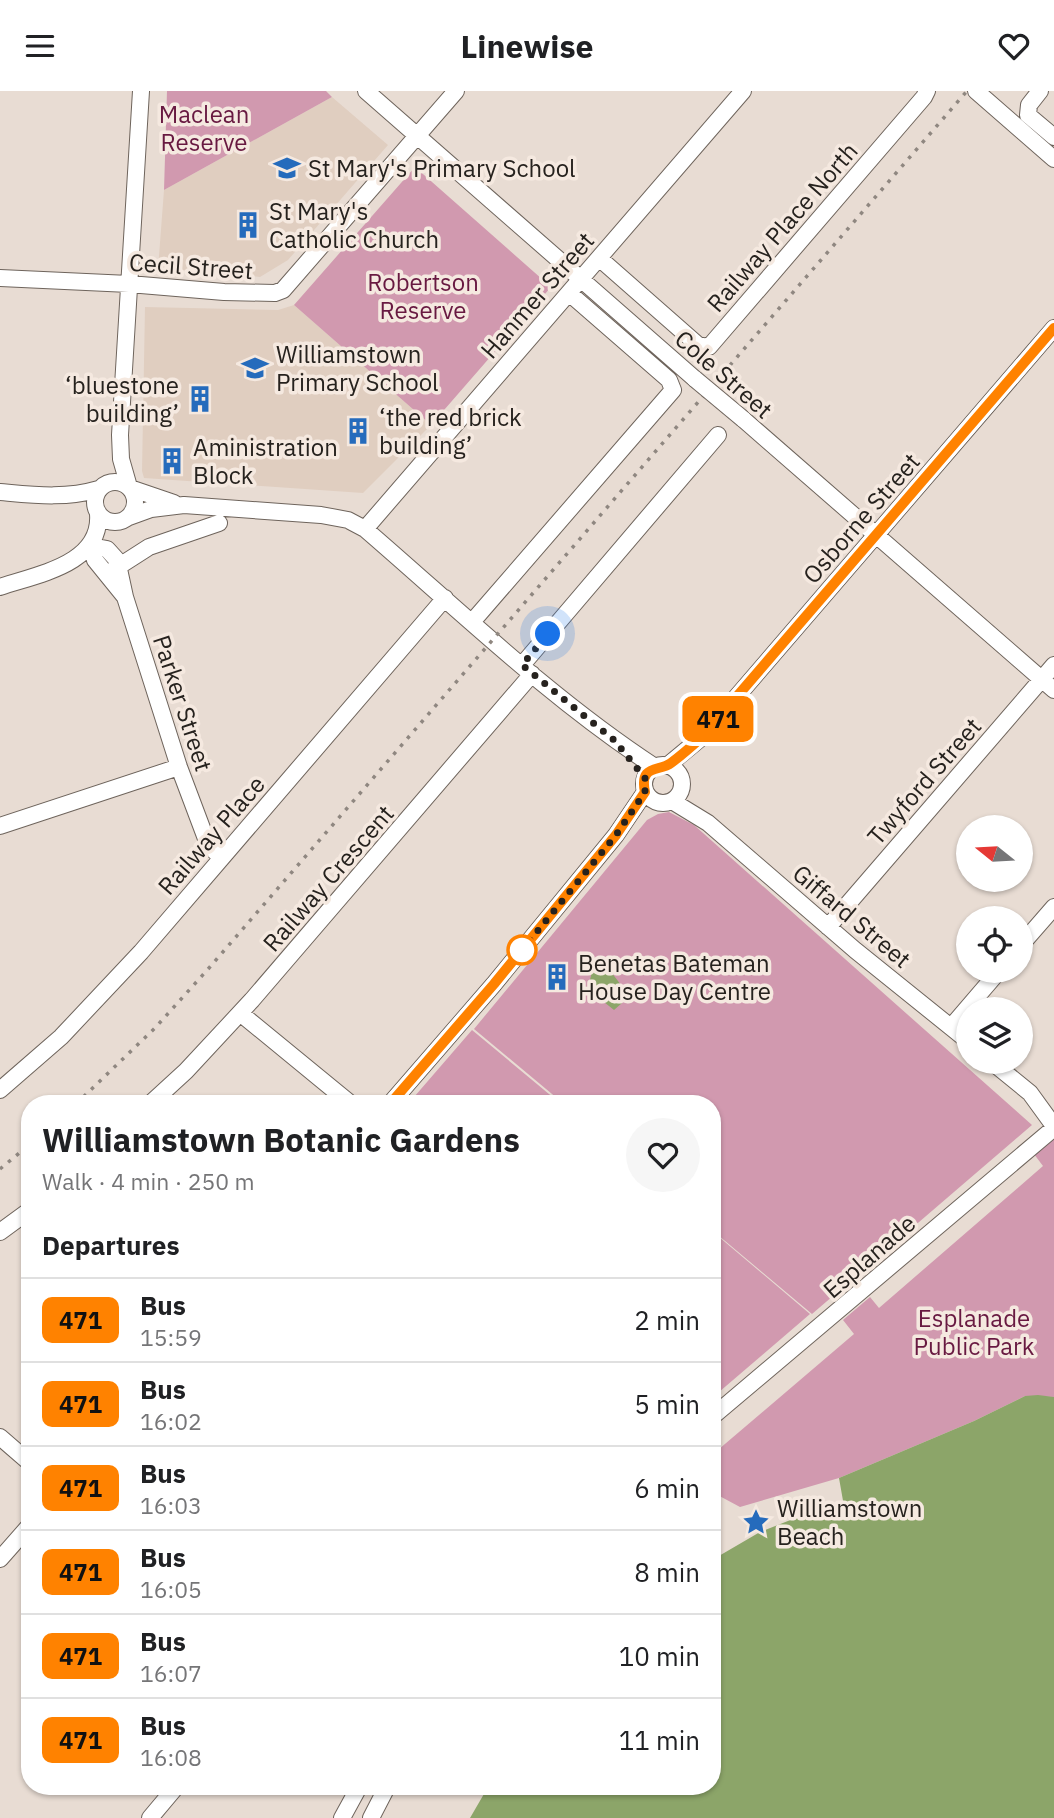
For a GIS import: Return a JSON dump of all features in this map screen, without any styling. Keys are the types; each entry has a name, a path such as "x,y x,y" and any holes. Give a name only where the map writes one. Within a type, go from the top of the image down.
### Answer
{"street":[{"path":"0,587 55,569 86,564 128,518 135,503 121,459 120,435 141,91 128,91"},
{"name":"Cole Street","path":"366,91 1048,685"},
{"name":"Cecil Street","path":"0,278 224,292 275,293 283,290 456,91"},
{"name":"Hanmer Street","path":"365,529 743,91"},
{"name":"Railway Place North","path":"599,258 698,345 709,347 927,91"},
{"path":"976,91 1054,159"},
{"path":"1040,91 1029,105 1028,113 1054,137"},
{"path":"472,622 673,390 669,380 569,293"},
{"name":"Osborne Street","path":"398,1095 494,984 616,835 663,784 1054,328"},
{"path":"98,551 99,528 95,499 109,471 120,435"},
{"name":"Railway Crescent","path":"160,1095 240,1013 718,435"},
{"path":"0,492 52,497 78,495 116,481 129,488 184,505"},
{"path":"52,497 98,513 105,520 113,522 151,509 184,505 321,515 353,522 365,529"},
{"path":"113,570 149,547 219,523"},
{"name":"Giffard Street","path":"365,529 614,740 828,927 956,1031"},
{"name":"Parker Street","path":"98,551 116,558 113,570 178,767 208,844 221,857"},
{"name":"Railway Place","path":"0,1090 70,1027 141,952 445,598"},
{"name":"Twyford Street","path":"828,927 1048,685 1054,665"},
{"path":"0,827 178,767"},
{"path":"1033,931 1054,907"},
{"path":"951,1027 989,983"},
{"path":"240,1013 340,1095"},
{"path":"1007,1074 1030,1093 1054,1127"},
{"name":"Esplanade","path":"721,1409 1054,1127"},
{"path":"0,1232 21,1217"},
{"path":"0,1437 21,1455"},
{"path":"0,1559 21,1535"},
{"path":"150,1818 169,1795"},
{"path":"341,1818 348,1795"},
{"path":"341,1818 354,1795"},
{"path":"371,1818 383,1795"}],"shaded area":[{"name":"St Mary's Primary School","path":"332,97 388,145 288,260 260,277 158,269 164,190"},
{"name":"Williamstown Primary School","path":"294,305 431,425 363,493 144,478 145,307 278,310"},
{"path":"592,963 607,969 625,991 622,1003 614,1010 604,1002 592,1001 587,991"},
{"path":"1025,1396 1054,1397 1054,1818 470,1818 483,1795 721,1795 721,1555 760,1532 793,1519 845,1512 839,1478 974,1421"}],"green space":[{"name":"Maclean Reserve","path":"167,91 326,91 332,97 164,190"},
{"name":"Robertson Reserve","path":"415,167 551,287 431,425 294,305"},
{"path":"669,812 694,825 956,1058 956,1074 975,1074 1032,1125 812,1314 721,1238 721,1095 553,1095 474,1029 647,820"},
{"path":"472,1030 550,1095 416,1095"},
{"name":"Esplanade Public Park","path":"1054,1137 1054,1397 1025,1396 974,1421 839,1478 740,1507 721,1497 721,1447 854,1334 843,1320 870,1297 879,1308 1043,1166 1034,1154"},
{"path":"721,1239 810,1314 721,1390"}],"railway":[{"path":"85,1095 155,1028 209,968 967,91"},
{"path":"0,1169 21,1152"}],"bus line":[{"name":"471","path":"398,1095 494,984 616,835 645,792 647,774 655,767 667,766 702,737 1054,328"}],"place":[{"name":"St Mary's Primary School","path":"287,168"},
{"name":"St Mary's Catholic Church","path":"248,225"},
{"name":"Williamstown Primary School","path":"255,368"},
{"name":"‘bluestone building’","path":"200,399"},
{"name":"‘the red brick building’","path":"358,431"},
{"name":"Aministration Block","path":"172,461"},
{"name":"Benetas Bateman House Day Centre","path":"557,977"},
{"name":"Williamstown Beach","path":"756,1522"}],"route":[{"path":"522,950 616,835 645,792 645,778 614,740 522,665 548,634"}]}
